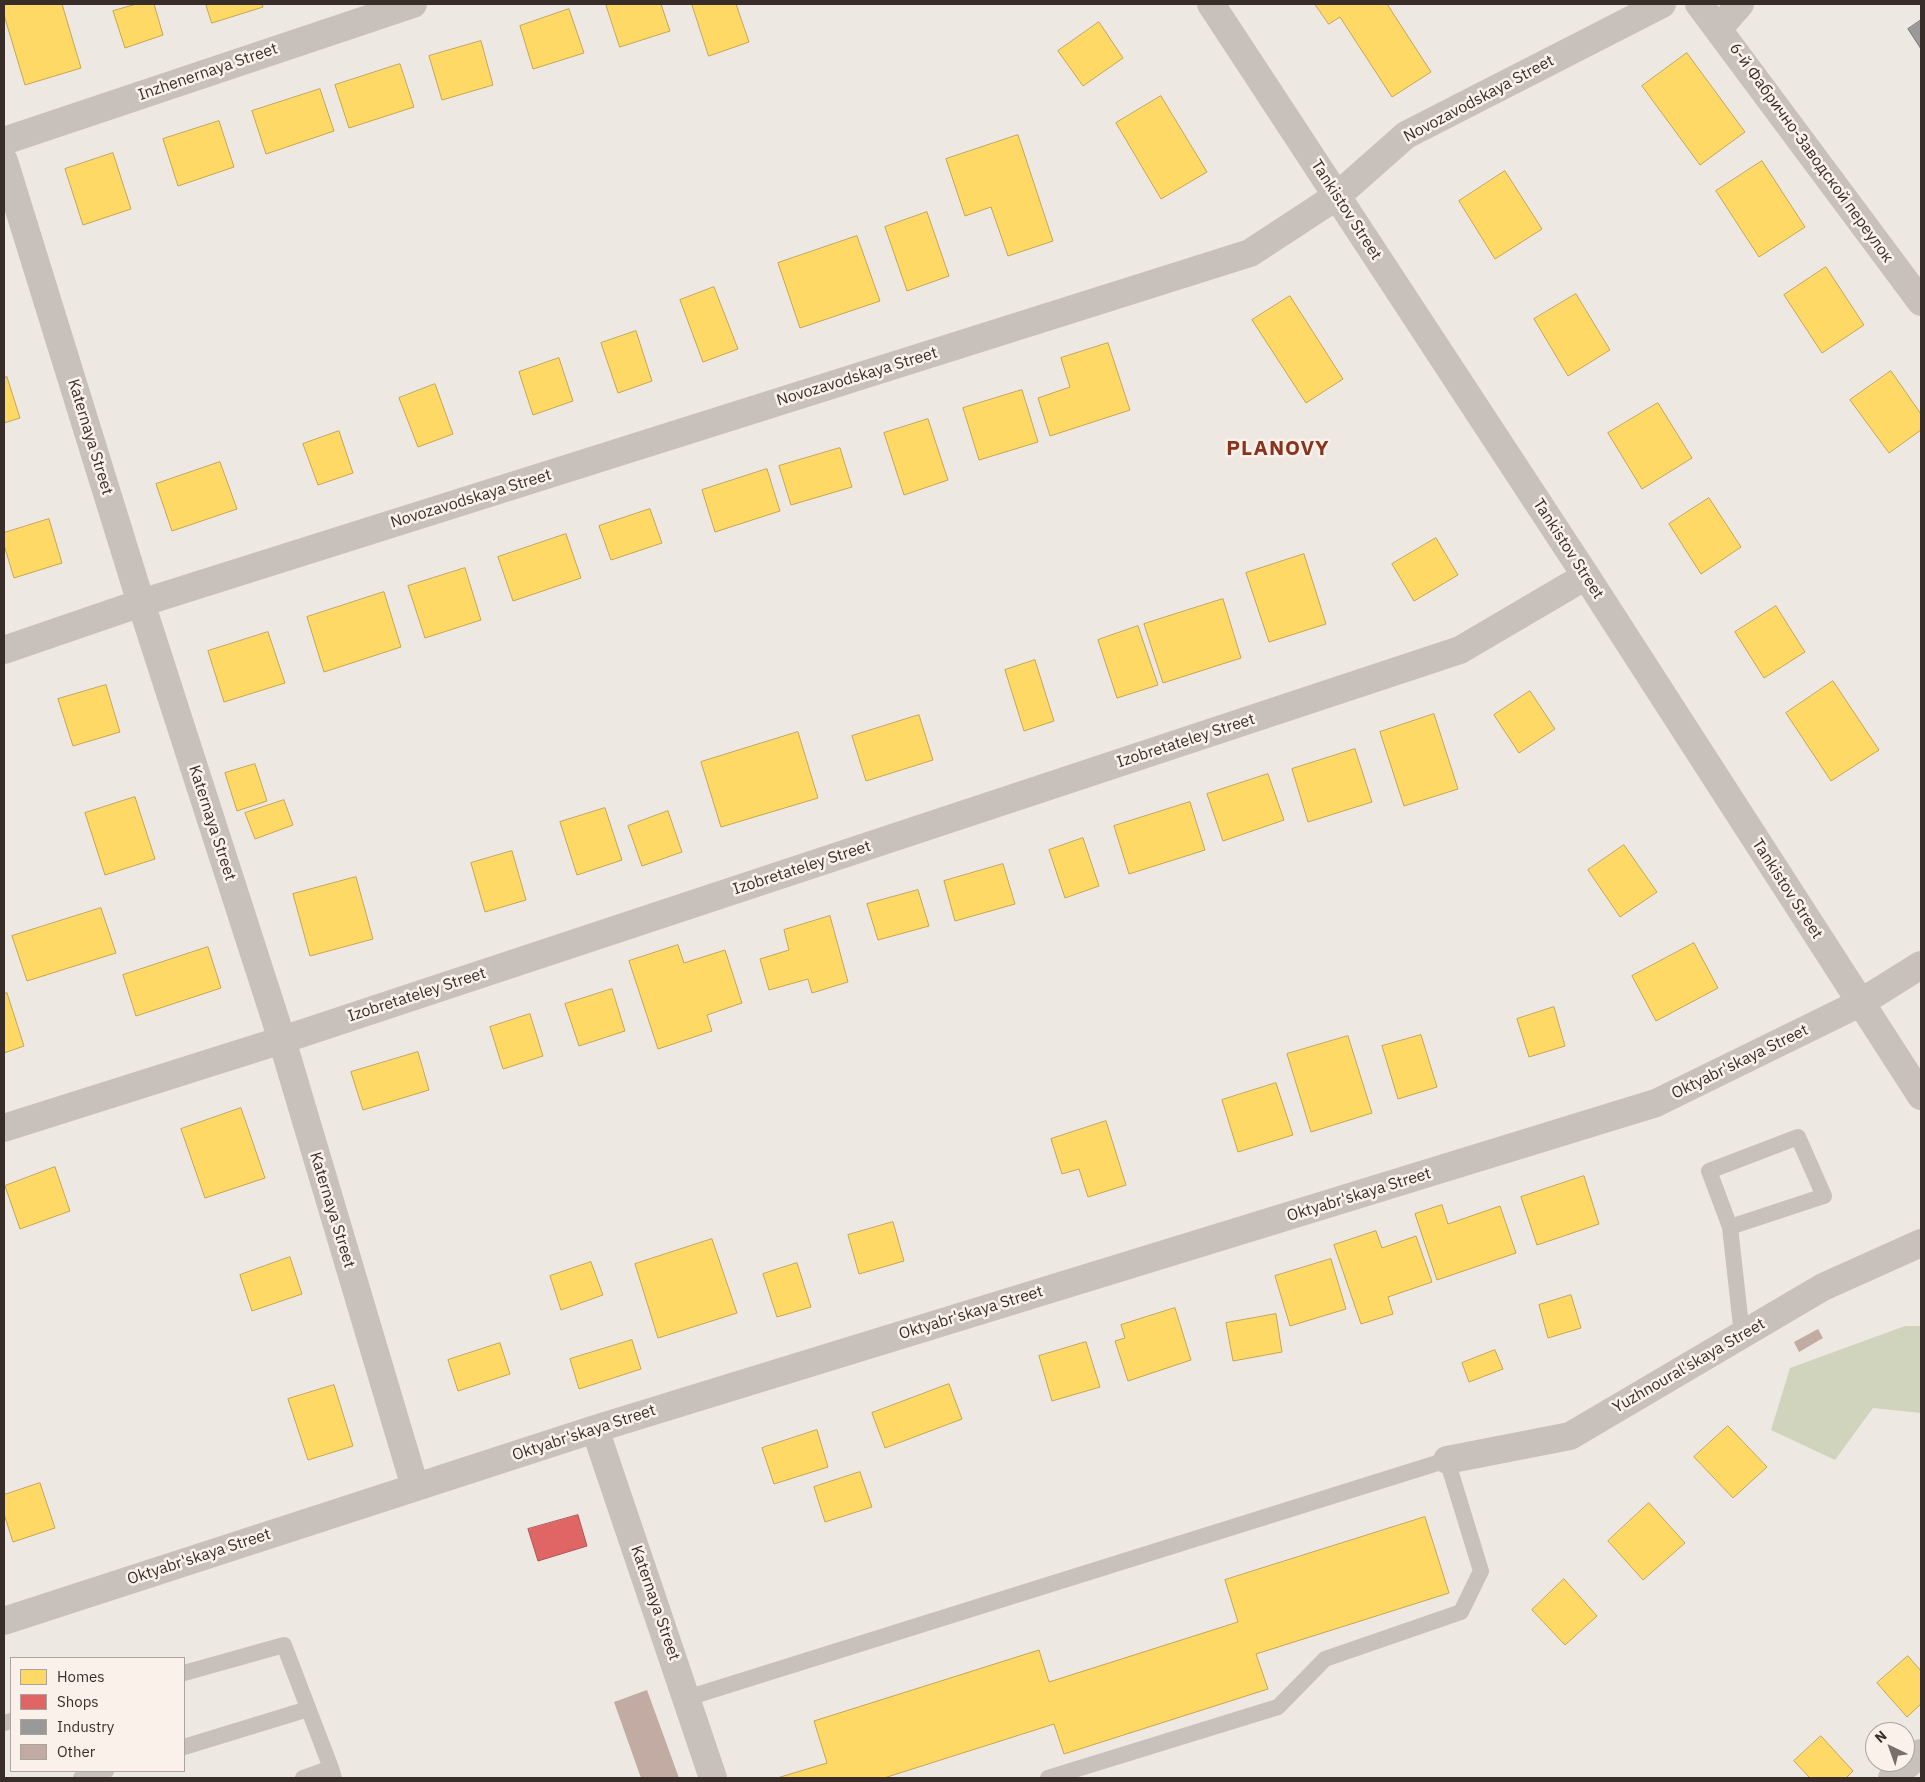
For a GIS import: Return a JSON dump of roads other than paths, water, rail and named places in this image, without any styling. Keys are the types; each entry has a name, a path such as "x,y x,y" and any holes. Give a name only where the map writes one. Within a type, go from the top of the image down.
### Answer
{"street":[{"name":"Inzhenernaya Street","path":"4,141 413,4"},
{"name":"Tankistov Street","path":"1211,4 1586,576 1921,1096"},
{"name":"Novozavodskaya Street","path":"4,650 142,603 1250,253 1337,196 1406,135 1662,4"},
{"name":"6-й Фабрично-Заводской переулок","path":"1699,4 1719,28 1921,302"},
{"path":"1719,28 1740,4"},
{"name":"Katernaya Street","path":"4,162 142,603 282,1040 414,1487"},
{"name":"Izobretateley Street","path":"4,1128 282,1040 1460,650 1586,576"},
{"name":"Oktyabr'skaya Street","path":"4,1621 595,1429 1656,1103 1860,1003 1921,965"},
{"name":"Yuzhnoural'skaya Street","path":"1447,1460 1570,1436 1823,1287 1921,1243"},
{"name":"Katernaya Street","path":"595,1429 713,1778"},
{"path":"1892,1778 1921,1752"}],"lane":[{"path":"1730,1227 1824,1196 1798,1137 1710,1171 1730,1227 1742,1335"},
{"path":"687,1698 1447,1460 1481,1572 1461,1612 1325,1659 1278,1707 1048,1778"},
{"path":"185,1673 284,1645 332,1773 304,1778"},
{"path":"185,1747 308,1709"},
{"path":"81,1778 102,1772"}],"district":[{"name":"PLANOVY","path":"1278,449"}]}
